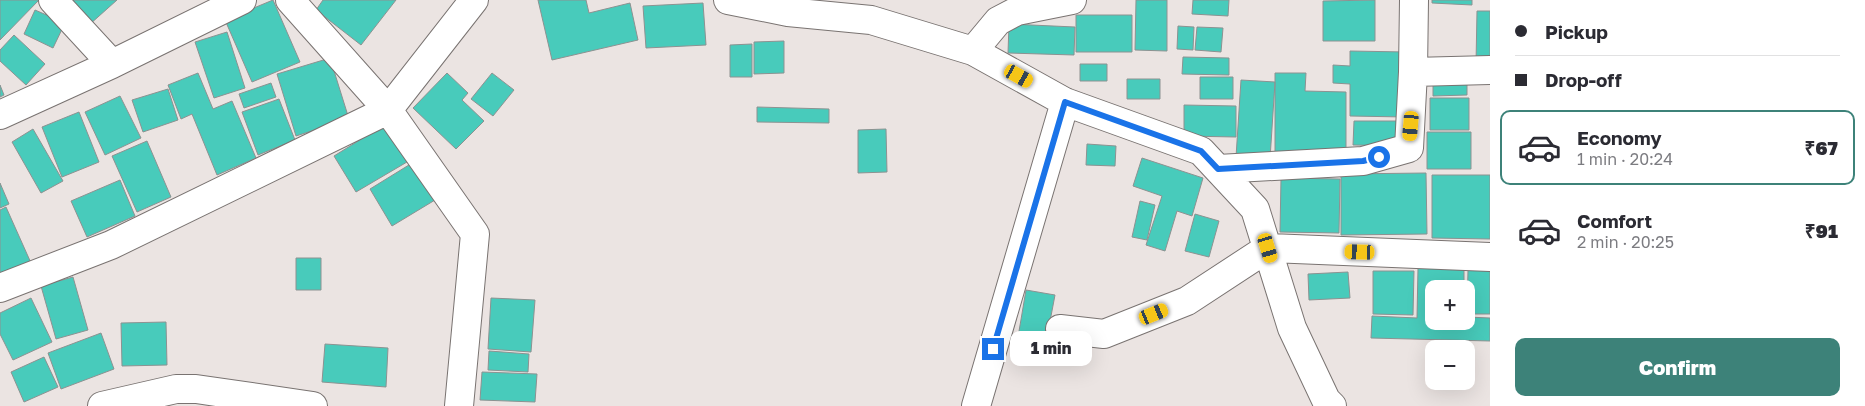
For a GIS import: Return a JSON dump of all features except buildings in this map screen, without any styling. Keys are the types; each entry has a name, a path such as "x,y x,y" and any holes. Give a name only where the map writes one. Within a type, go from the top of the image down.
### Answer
{"street":[{"path":"52,0 112,64"},
{"path":"0,115 112,64 242,0"},
{"path":"290,0 388,110 476,234 459,406"},
{"path":"0,288 111,245 388,110 474,0"},
{"path":"728,0 788,12 870,10 973,51 1065,102 1201,151 1255,209 1292,328 1327,404"},
{"path":"973,51 998,21 1017,10 1072,0"},
{"path":"1218,169 1363,161 1409,148 1414,0"},
{"path":"1413,72 1490,70"},
{"path":"976,406 1065,102"},
{"path":"1060,329 1104,334 1187,301 1268,248 1490,257"},
{"path":"102,406 176,389 196,389 313,406"}],"route":[{"path":"993,349 1065,102 1201,151 1218,169 1363,161 1379,157"}]}
